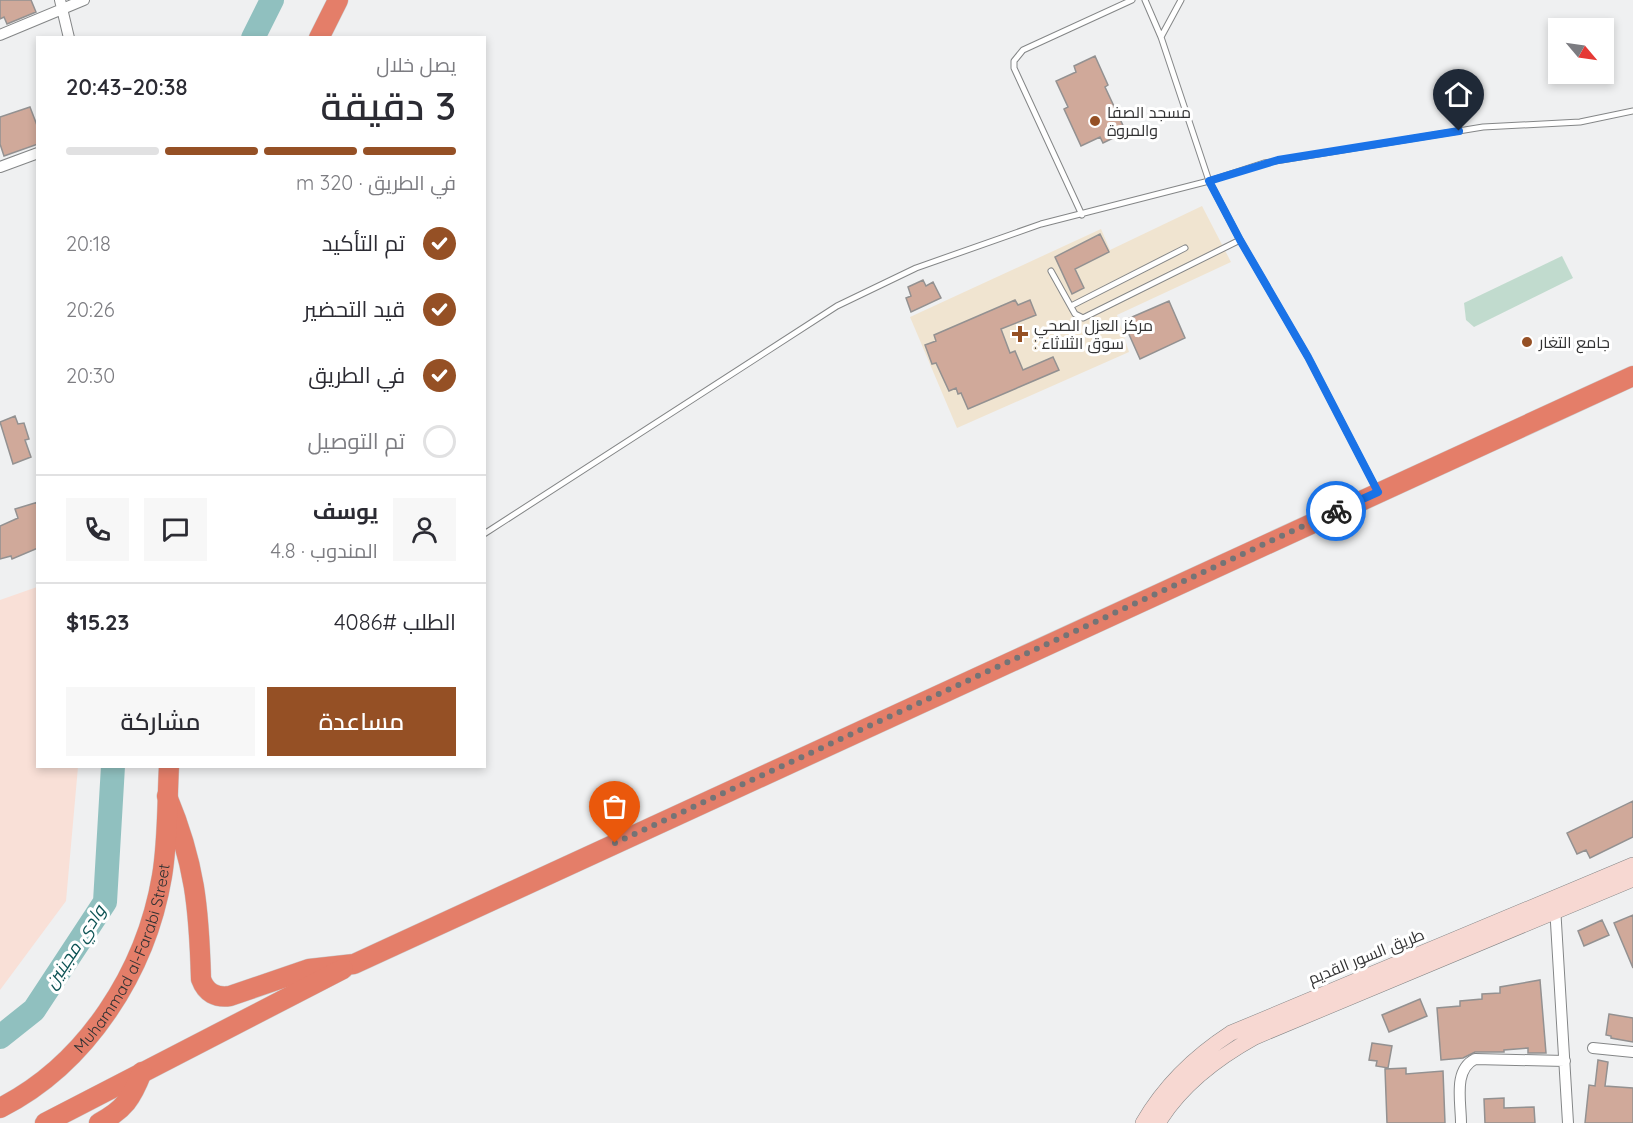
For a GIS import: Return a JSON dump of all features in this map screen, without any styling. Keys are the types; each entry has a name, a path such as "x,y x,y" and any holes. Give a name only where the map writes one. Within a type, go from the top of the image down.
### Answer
{"highway":[{"path":"320,36 338,0"},
{"path":"45,1123 354,964 1378,492 1632,378"},
{"name":"Muhammad al-Farabi Street","path":"0,1108 38,1085 68,1059 97,1025 123,985 143,942 162,874 169,768"},
{"path":"167,796 181,830 194,878 201,979 206,990 217,996 230,996 309,969 354,964"},
{"path":"99,1123 124,1107 133,1095 142,1072"}],"main road":[{"name":"طريق السور القديم","path":"1156,1119 1194,1079 1213,1063 1255,1037 1556,904 1633,865"},
{"name":"طريق السور القديم","path":"1556,904 1633,879"}],"street":[{"path":"0,35 61,4 84,0"},
{"path":"61,4 69,36"},
{"path":"0,167 36,154"},
{"path":"1556,904 1568,1123"},
{"path":"1593,1048 1633,1052"},
{"path":"1461,1123 1461,1072 1465,1064 1475,1059 1565,1061"}],"lane":[{"path":"1082,215 1014,68 1014,61 1023,50 1132,0"},
{"path":"1145,0 1161,37 1209,181 1240,240 1308,357 1378,492"},
{"path":"1161,37 1181,0"},
{"path":"486,533 863,292 916,268 972,247 1041,224 1209,181 1245,168 1291,158 1483,127 1580,122 1633,111"},
{"path":"1051,271 1078,317 1087,318 1240,240"},
{"path":"1071,306 1185,248"}],"shaded area":[{"name":"مركز العزل الصحي : سوق الثلاثاء","path":"1202,206 1231,262 1117,315 1129,352 957,428 910,317 1101,229 1110,250"},
{"path":"36,587 36,768 78,768 66,901 0,990 0,600"}],"green space":[{"path":"1562,256 1573,278 1474,327 1466,320 1464,303"}],"building":[{"path":"0,0 31,0 36,12 7,24 4,17 0,19"},
{"path":"1095,56 1108,85 1105,87 1126,132 1103,143 1100,137 1081,146 1064,109 1068,107 1056,81 1076,72 1074,66"},
{"path":"30,107 36,123 36,145 4,156 0,144 0,117"},
{"path":"1100,234 1109,252 1075,269 1084,288 1072,294 1055,257"},
{"path":"923,280 926,286 933,282 941,298 911,312 906,298 911,296 908,287"},
{"path":"1015,300 1018,305 1030,300 1036,315 1001,329 1010,353 1015,351 1023,370 1053,357 1059,370 968,409 961,393 958,394 956,388 949,391 936,363 932,364 925,345 936,341 934,335"},
{"path":"1169,301 1185,338 1140,359 1123,321"},
{"path":"15,416 18,424 24,423 29,439 25,440 31,457 13,464 0,422"},
{"path":"36,503 36,549 12,559 11,556 0,559 0,526 18,518 15,509"},
{"path":"1633,801 1633,837 1590,858 1586,850 1577,854 1567,833"},
{"path":"1633,915 1633,968 1614,923"},
{"path":"1602,920 1609,935 1584,946 1578,931"},
{"path":"1540,980 1546,1053 1528,1053 1528,1048 1504,1050 1504,1052 1475,1052 1463,1058 1441,1060 1437,1008 1460,1006 1460,1001 1482,999 1482,994 1500,993 1500,987"},
{"path":"1420,999 1427,1016 1389,1032 1382,1015"},
{"path":"1609,1014 1633,1018 1633,1042 1606,1035"},
{"path":"1372,1043 1392,1046 1388,1068 1376,1066 1377,1061 1369,1060"},
{"path":"1598,1060 1608,1062 1605,1086 1633,1088 1633,1123 1585,1123 1589,1085 1595,1086"},
{"path":"1406,1068 1406,1074 1443,1071 1445,1123 1387,1123 1385,1069"},
{"path":"1504,1098 1504,1108 1534,1107 1535,1123 1485,1123 1484,1099"}],"waterway":[{"name":"وادي مجينين","path":"254,36 272,0"},
{"name":"وادي مجينين","path":"0,1037 34,1010 105,902 113,768"}],"way so far":[{"path":"615,843 1336,511"}],"place":[{"name":"مسجد الصفا والمروة","path":"1095,121"},
{"name":"مركز العزل الصحي : سوق الثلاثاء","path":"1020,334"},
{"name":"جامع التغار","path":"1527,342"}],"route":[{"path":"1336,511 1378,492 1308,357 1240,240 1209,181 1245,168 1278,160 1459,131"}]}
